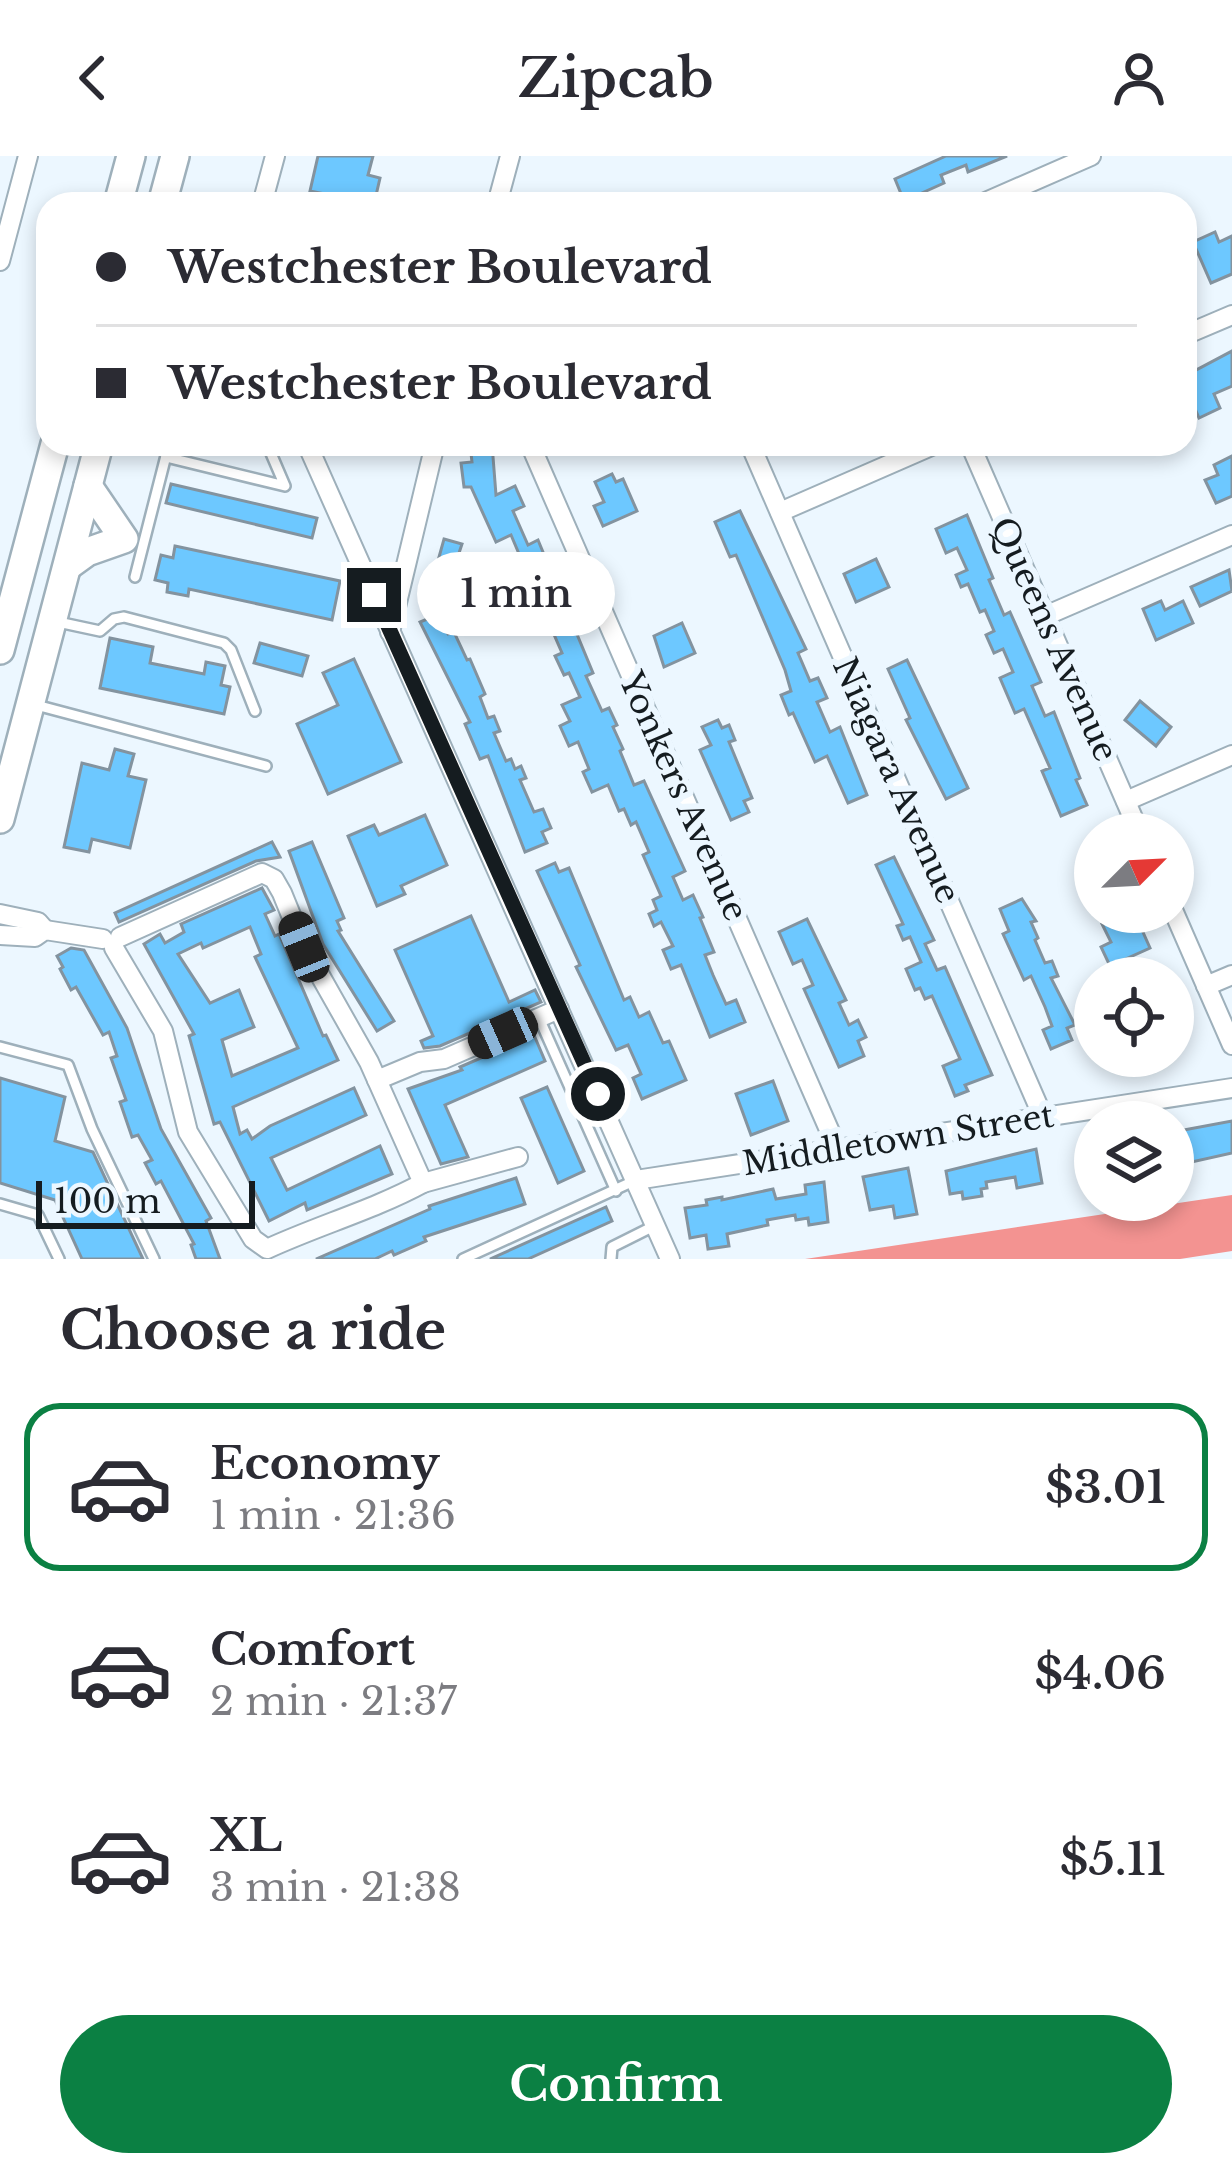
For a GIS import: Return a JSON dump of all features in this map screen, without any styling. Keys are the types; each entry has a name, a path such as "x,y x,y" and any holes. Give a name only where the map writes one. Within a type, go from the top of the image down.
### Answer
{"main road":[{"path":"121,192 131,156"},
{"path":"166,192 175,156"},
{"path":"0,650 52,456"},
{"path":"0,819 96,456"},
{"path":"69,565 87,552 134,542 88,486"}],"street":[{"path":"0,261 28,156"},
{"path":"268,192 275,156"},
{"path":"500,192 510,156"},
{"path":"1008,192 1091,156"},
{"path":"1197,330 1232,315"},
{"path":"312,456 670,1259"},
{"path":"390,632 432,456"},
{"name":"Yonkers Avenue","path":"535,456 837,1148"},
{"name":"Niagara Avenue","path":"755,456 1043,1117"},
{"path":"780,512 908,456"},
{"name":"Queens Avenue","path":"975,456 1131,813"},
{"path":"1045,616 1232,535"},
{"path":"1126,801 1232,755"},
{"path":"0,914 38,922 45,930 112,941 262,873 274,879 304,947 377,1080 423,1183"},
{"path":"0,935 35,937 45,930"},
{"path":"1183,933 1232,1045"},
{"path":"112,941 115,956 163,1031 188,1132 254,1239 267,1249 308,1230 333,1225 423,1183 518,1157"},
{"path":"1206,986 1232,975"},
{"path":"377,1080 420,1062 444,1059 560,1009"},
{"name":"Middletown Street","path":"636,1180 1232,1088"}],"lane":[{"path":"135,577 134,542 166,457 285,486 273,456"},
{"path":"52,621 100,631 124,616 224,643 255,711"},
{"path":"30,704 266,766"},
{"path":"538,1018 616,1191"},
{"path":"1,1050 68,1065 92,1129 154,1259"},
{"path":"464,1259 636,1180"},
{"path":"0,1204 38,1215 58,1259"},
{"path":"611,1259 612,1247 618,1242 656,1225"}],"shaded area":[{"path":"1232,1195 1232,1251 1180,1259 805,1259 1074,1219 1194,1221 1194,1201"}],"building":[{"path":"318,156 373,156 368,175 380,178 377,192 310,191"},
{"path":"946,156 1007,156 968,172 966,165 941,175 944,183 924,192 900,192 895,179"},
{"path":"1215,232 1219,242 1232,236 1232,274 1211,283 1197,240"},
{"path":"1232,351 1232,386 1214,394 1220,408 1199,418 1197,413 1197,370"},
{"path":"471,456 493,456 496,495 515,486 524,506 513,511 528,545 538,540 593,673 586,676 602,711 609,708 617,725 613,727 634,785 644,781 685,871 673,877 683,900 693,895 703,917 714,952 705,955 713,975 726,1004 736,1000 745,1022 710,1037 681,965 671,969 663,950 673,946 661,922 654,926 649,914 657,910 653,900 661,896 643,855 649,852 636,822 631,825 624,809 619,811 608,785 592,792 578,742 569,746 560,726 570,721 562,705 580,697 569,673 564,675 555,656 562,653 526,586 513,585 506,568 522,561 511,535 496,542 471,487 464,487 461,463 472,462"},
{"path":"1232,456 1232,496 1216,503 1205,480 1218,475 1214,465"},
{"path":"612,474 616,482 623,479 637,511 603,526 594,506 604,502 595,482"},
{"path":"171,484 317,518 312,538 166,503"},
{"path":"740,511 806,649 798,653 810,681 818,678 827,698 817,702 830,732 840,727 867,795 848,803 827,756 815,762 793,713 789,715 781,695 791,691 785,670 736,555 730,557 715,522"},
{"path":"967,515 1004,615 1010,612 1041,682 1032,686 1045,716 1054,712 1080,778 1076,780 1087,805 1061,816 1042,771 1050,768 1024,709 1015,713 1000,678 1013,672 1003,649 994,653 986,635 994,631 985,610 980,612 968,584 961,587 956,575 967,570 957,548 946,553 936,529"},
{"path":"444,539 462,544 456,562 467,565 456,601 429,593"},
{"path":"175,546 340,581 332,620 189,589 188,596 167,592 168,583 155,580 161,555 173,558"},
{"path":"876,559 889,587 856,602 844,574"},
{"path":"1229,570 1232,591 1200,606 1191,587"},
{"path":"1161,601 1165,610 1183,601 1193,623 1156,640 1143,609"},
{"path":"439,614 448,634 454,632 470,659 485,694 480,697 488,718 494,716 500,731 494,733 506,761 511,759 515,769 521,766 526,778 520,780 534,812 543,809 551,828 542,832 547,843 525,852 488,756 480,759 465,724 470,722 420,622"},
{"path":"682,623 695,653 664,667 654,636"},
{"path":"110,638 153,647 150,663 204,674 206,662 225,666 221,685 230,687 224,714 100,688"},
{"path":"260,643 308,656 302,676 254,663"},
{"path":"354,659 401,762 328,794 297,724 338,705 323,673"},
{"path":"907,660 968,788 946,799 906,720 910,718 888,669"},
{"path":"1140,701 1171,727 1156,746 1125,720"},
{"path":"718,720 722,728 729,725 735,740 729,742 752,798 744,801 749,812 731,820 700,750 711,745 702,727"},
{"path":"115,749 134,754 128,776 146,780 130,848 92,839 89,852 64,847 82,763 109,770"},
{"path":"425,815 447,865 401,886 405,894 377,906 348,836 374,825 379,835"},
{"path":"272,842 280,857 256,861 119,922 115,913"},
{"path":"312,842 344,918 337,921 338,931 394,1021 377,1031 323,944 289,851"},
{"path":"894,857 934,940 925,944 937,970 945,967 992,1075 965,1085 968,1091 955,1096 943,1066 960,1059 932,996 925,999 920,988 915,990 906,969 921,962 910,937 903,940 897,926 903,924 876,865"},
{"path":"555,863 559,872 569,868 624,1000 630,997 639,1017 649,1012 663,1043 669,1041 686,1080 642,1099 633,1078 641,1074 628,1045 616,1050 537,871"},
{"path":"262,888 274,910 265,914 338,1060 233,1107 240,1134 247,1130 252,1139 354,1088 366,1115 271,1158 287,1190 380,1146 392,1174 307,1210 305,1203 269,1221 220,1122 214,1124 189,1036 194,1034 144,944 160,934 165,943 184,932 181,924","holes":["250,927 261,954 255,957 298,1048 232,1076 222,1040 254,1027 239,990 210,1003 178,954"]},
{"path":"1022,899 1036,921 1031,922 1035,940 1045,963 1052,961 1058,976 1051,978 1074,1023 1067,1028 1072,1040 1051,1049 1043,1030 1052,1026 1031,976 1024,980 1003,934 1009,931 1000,909"},
{"path":"471,916 509,1002 535,990 541,1002 440,1046 424,1048 421,1041 433,1036 395,950"},
{"path":"807,919 846,1000 839,1003 849,1025 858,1020 866,1037 858,1041 864,1056 839,1067 804,989 813,985 802,960 793,964 779,932"},
{"path":"1106,933 1143,933 1150,948 1130,957 1106,957 1101,947 1111,942"},
{"path":"71,948 84,950 127,1028 161,1129 211,1218 206,1221 220,1259 196,1259 194,1244 161,1181 156,1184 145,1163 152,1160 138,1135 132,1137 120,1102 126,1100 111,1058 117,1056 109,1032 103,1035 60,969 57,956"},
{"path":"534,1035 545,1061 445,1105 468,1157 441,1164 408,1089 462,1070 460,1067"},
{"path":"0,1078 65,1097 55,1141 93,1152 143,1259 82,1259 55,1200 0,1183"},
{"path":"773,1081 788,1121 751,1135 736,1094"},
{"path":"547,1087 584,1171 558,1183 521,1098"},
{"path":"1232,1121 1232,1153 1194,1162 1194,1128"},
{"path":"1036,1149 1042,1183 1017,1188 1015,1177 986,1182 982,1196 963,1199 962,1192 950,1194 946,1171"},
{"path":"908,1168 917,1214 895,1218 893,1206 870,1210 863,1177"},
{"path":"516,1178 525,1204 424,1237 426,1241 394,1255 392,1251 375,1259 316,1259 429,1206"},
{"path":"824,1182 828,1222 809,1225 808,1218 796,1220 795,1215 767,1220 768,1225 727,1234 729,1246 708,1249 706,1235 690,1238 685,1208 773,1189 776,1199 806,1194 805,1185"},
{"path":"606,1207 612,1221 528,1259 490,1259"}],"route":[{"path":"374,595 598,1094"}]}
